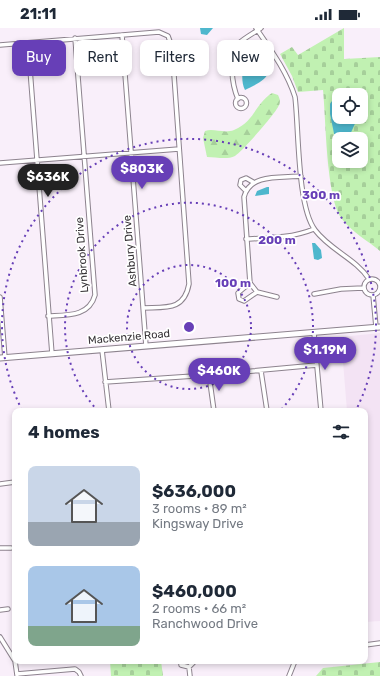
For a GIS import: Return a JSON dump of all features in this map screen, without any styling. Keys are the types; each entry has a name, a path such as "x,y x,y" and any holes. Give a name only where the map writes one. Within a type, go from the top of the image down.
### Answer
{"main road":[{"name":"Mackenzie Road","path":"2,358 378,327"}],"street":[{"path":"238,98 234,86 233,56 239,43 258,29 290,82 297,117 303,197 307,215 314,229 325,242 362,271 368,279 377,280 380,285 379,290 373,295"},
{"path":"56,40 159,32 168,36 172,47 189,284 187,294 181,302 170,307 143,308"},
{"name":"Ashbury Drive","path":"122,35 146,346"},
{"name":"Lynbrook Drive","path":"48,316 77,314 87,309 93,301 95,295 75,38"},
{"path":"0,45 12,44"},
{"path":"31,76 52,354"},
{"path":"0,163 179,149"},
{"path":"277,297 258,292 250,283 243,204 246,191 253,182 266,179 302,176"},
{"path":"246,191 240,185 241,180 246,178 253,182"},
{"path":"246,239 302,234 314,229"},
{"path":"368,279 364,283 363,288 366,293 373,295"},
{"path":"250,283 238,293 239,299 244,301 258,292"},
{"path":"314,294 340,289 363,288"},
{"path":"373,295 378,327"},
{"path":"0,297 2,358"},
{"path":"314,332 321,408"},
{"path":"102,350 109,408"},
{"path":"105,382 261,371 317,365"},
{"path":"261,371 267,408"},
{"path":"209,375 214,408"},
{"path":"0,484 12,482"},
{"path":"0,548 11,548"},
{"path":"0,610 8,609"},
{"path":"0,637 12,656"},
{"path":"368,644 380,643"},
{"path":"15,664 17,675 74,669 79,672 81,676"},
{"path":"181,664 189,667"},
{"path":"189,667 192,664"},
{"path":"289,676 294,664"},
{"path":"189,667 190,676"}],"shaded area":[{"path":"380,333 380,621 368,622 368,408 347,408 341,337"}],"green space":[{"path":"344,28 344,59 380,57 380,251 350,228 342,219 337,209 330,177 323,90 298,92 292,76 280,54 292,47 298,55"},
{"path":"272,93 278,95 280,101 279,106 239,153 235,156 225,158 207,157 203,138 205,131 234,130 251,118 261,103"},
{"path":"380,662 380,676 316,676 323,668"},
{"path":"110,664 161,664 163,676 111,676"}],"water":[{"path":"200,28 213,28 207,35 201,34"},
{"path":"242,76 267,76 256,85 245,90"},
{"path":"332,101 332,124 330,114 330,104"},
{"path":"332,124 355,124 351,132 334,132"},
{"path":"269,187 269,194 255,196 257,191"},
{"path":"312,243 315,243 321,250 322,258 318,260 314,259"}]}
